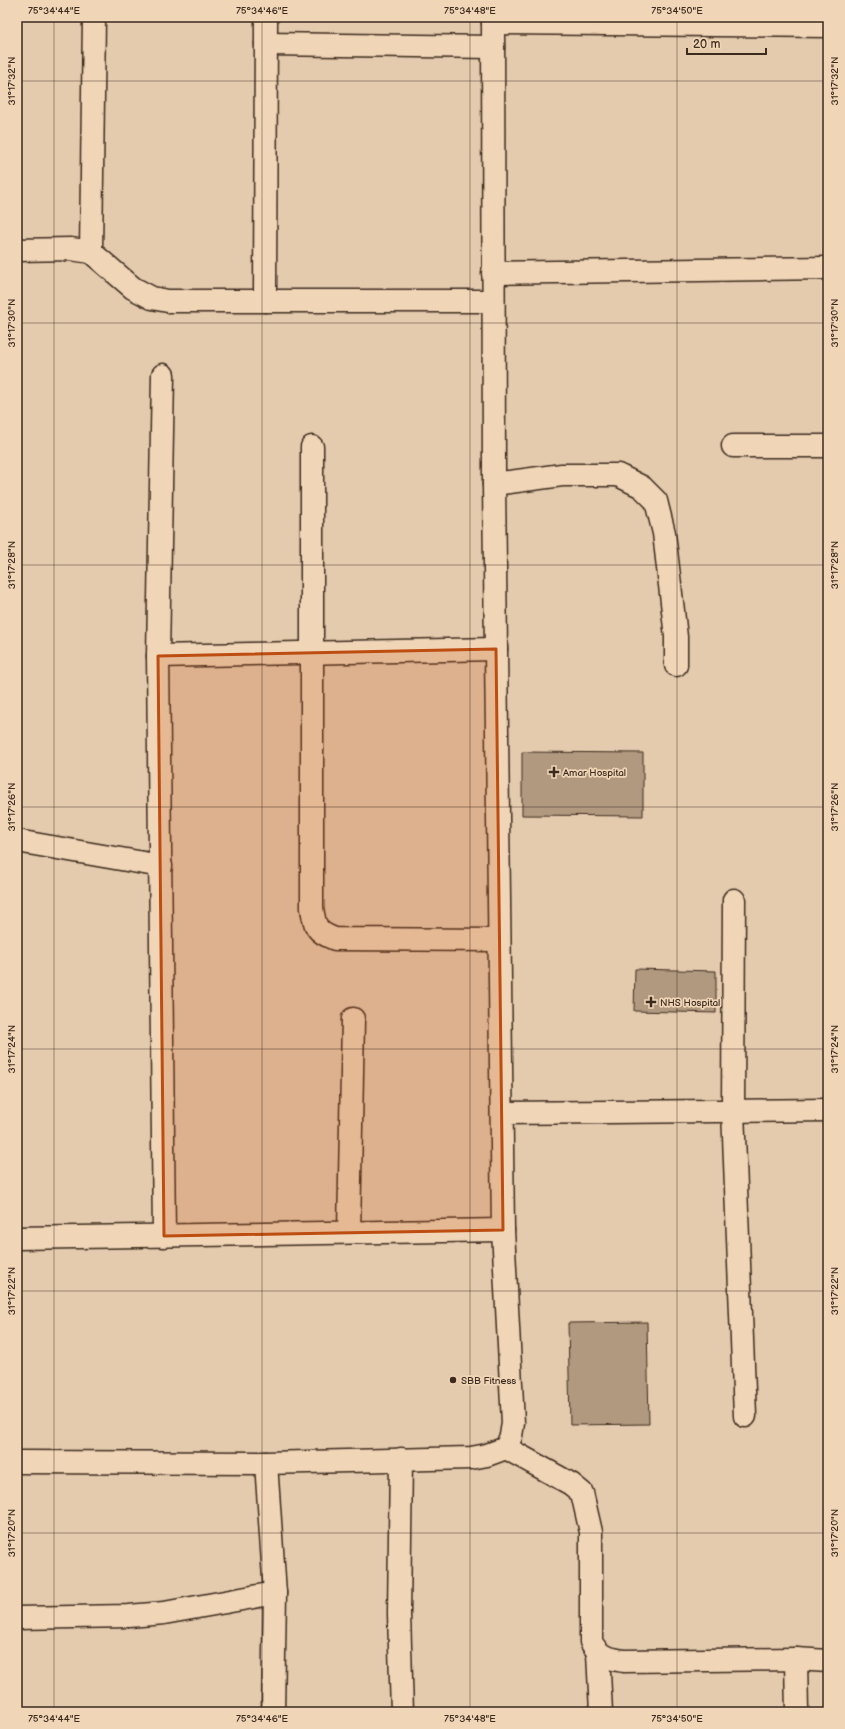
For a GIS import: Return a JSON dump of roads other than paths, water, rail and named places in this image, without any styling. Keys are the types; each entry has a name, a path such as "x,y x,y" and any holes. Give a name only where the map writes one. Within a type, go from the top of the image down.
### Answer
{"street":[{"path":"92,252 94,17"},
{"path":"265,302 266,17"},
{"path":"17,1462 266,1463 471,1458 487,1455 506,1448 511,1436 513,1423 503,1230 494,484 493,20 731,21 828,26"},
{"path":"266,44 493,47"},
{"path":"17,250 71,249 92,252 133,288 152,298 168,302 494,302"},
{"path":"494,273 828,268"},
{"path":"162,376 158,656 164,1236"},
{"path":"733,446 828,446"},
{"path":"312,447 312,908 315,924 323,934 335,938 500,940"},
{"path":"494,484 562,475 618,475 642,487 656,501 664,533 676,637 676,665"},
{"path":"158,656 496,649"},
{"path":"17,841 161,866"},
{"path":"734,900 733,1111 745,1416"},
{"path":"349,1232 353,1019"},
{"path":"502,1113 828,1110"},
{"path":"17,1238 503,1230"},
{"path":"506,1448 571,1484 582,1493 592,1532 591,1642 598,1653 601,1712"},
{"path":"402,1459 399,1614 402,1712"},
{"path":"266,1463 275,1593 273,1712"},
{"path":"17,1618 129,1616 164,1613 275,1593"},
{"path":"598,1653 608,1658 624,1661 828,1660"},
{"path":"796,1659 797,1712"}],"place":[{"name":"Amar Hospital","path":"554,772"},
{"name":"NHS Hospital","path":"651,1002"},
{"name":"SBB Fitness","path":"453,1380"}]}
